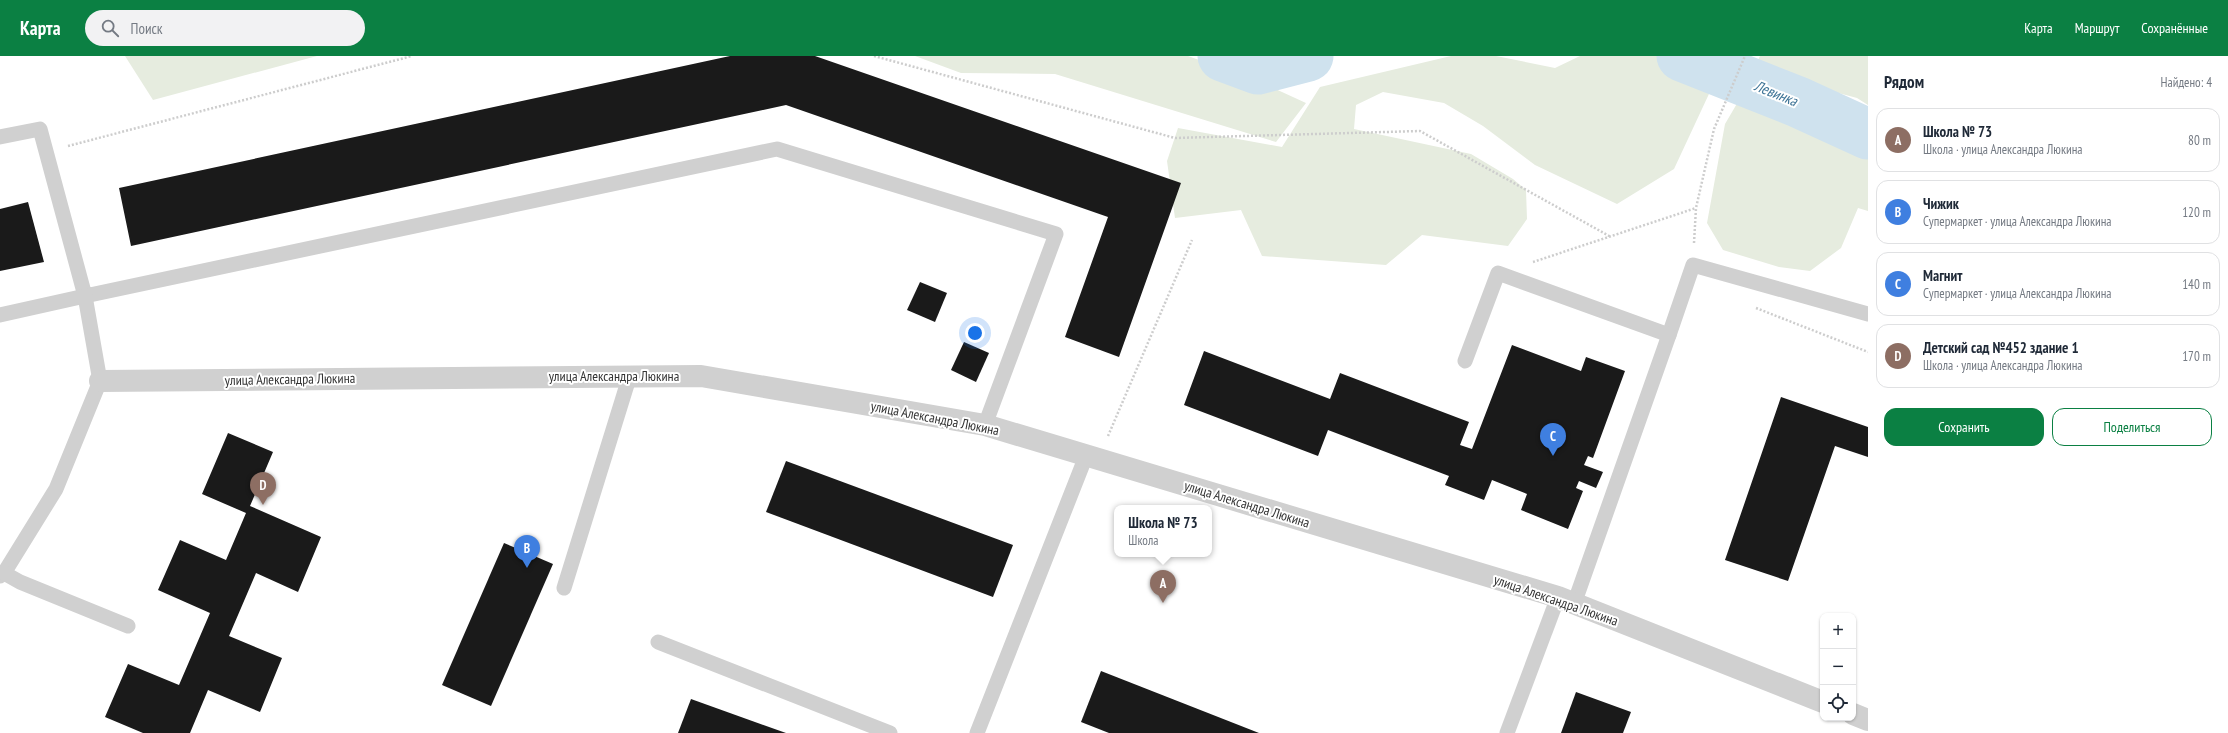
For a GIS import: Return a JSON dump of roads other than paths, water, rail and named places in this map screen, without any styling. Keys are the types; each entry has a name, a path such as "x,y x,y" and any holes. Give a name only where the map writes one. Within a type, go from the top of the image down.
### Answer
{"street":[{"name":"улица Александра Люкина","path":"100,381 701,376 985,425 1566,600 1820,701"},
{"path":"1856,715 1868,720"}],"lane":[{"path":"0,137 40,130 85,296 100,381 56,489 2,574 128,626"},
{"path":"0,315 777,149 1056,234 985,425"},
{"path":"1507,733 1566,600 1669,335 1693,265 1868,314"},
{"path":"1465,362 1498,273 1669,335"},
{"path":"564,588 630,376"},
{"path":"977,733 1092,458"},
{"path":"658,642 890,733"}],"waterway":[{"name":"Левинка","path":"1223,56 1258,69 1308,56"},
{"name":"Левинка","path":"1682,56 1798,102 1868,134"}],"place":[{"name":"Магнит","path":"1553,456"},
{"name":"Детский сад №452 здание 1","path":"263,505"},
{"name":"Чижик","path":"527,568"},
{"name":"Школа № 73","path":"1163,603"}]}
